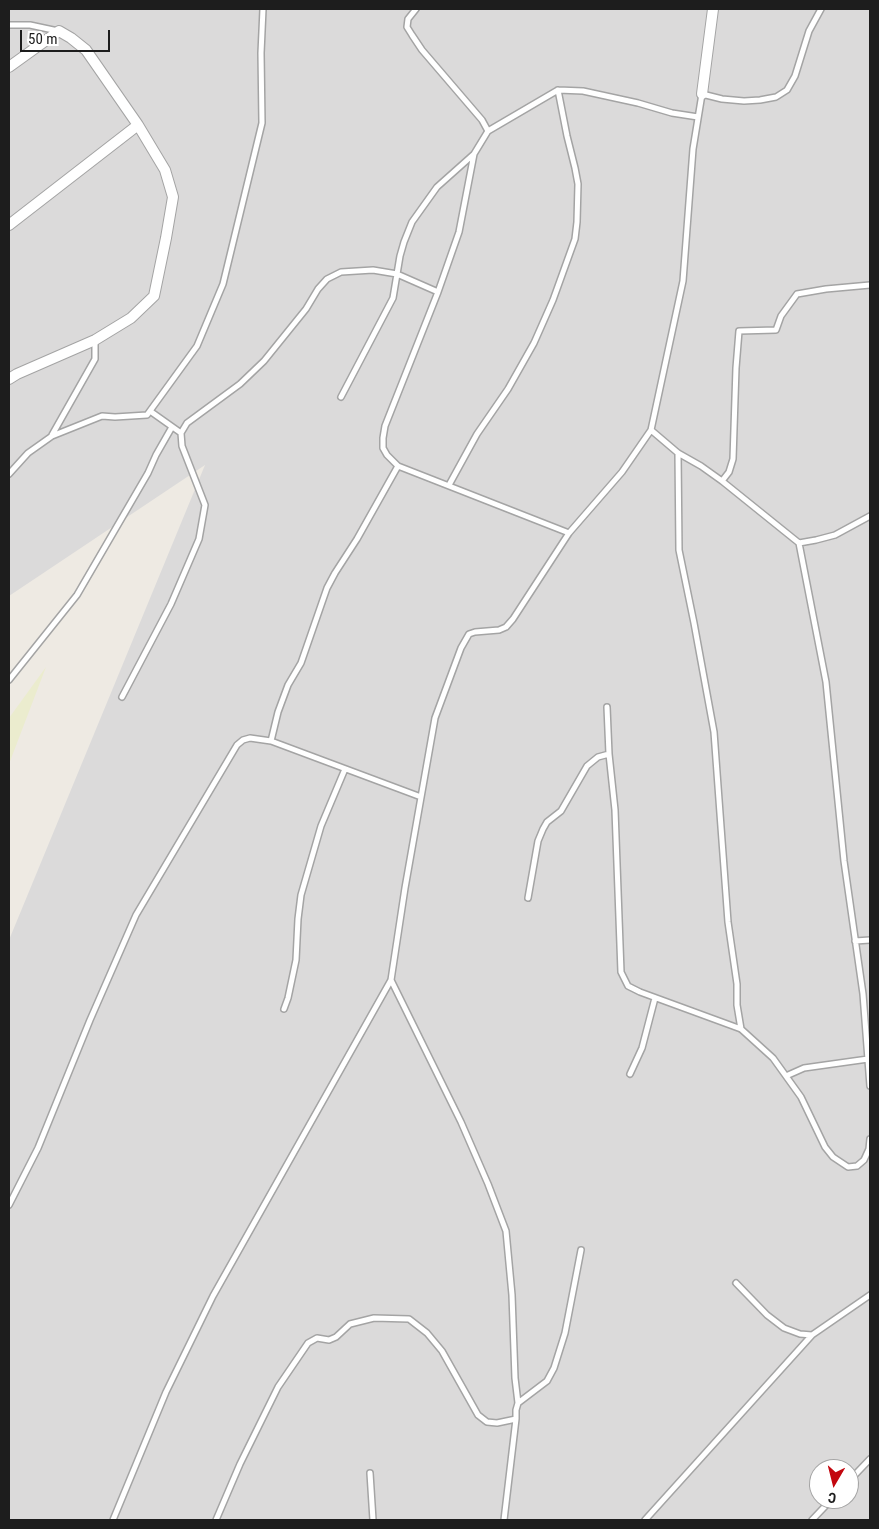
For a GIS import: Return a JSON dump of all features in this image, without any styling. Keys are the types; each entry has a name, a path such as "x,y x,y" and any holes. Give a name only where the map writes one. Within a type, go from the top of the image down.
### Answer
{"street":[{"path":"702,94 713,9"},
{"path":"9,67 59,31 71,38 86,50 138,125 165,170 173,197 154,296 131,318 95,340 9,379"},
{"path":"9,224 138,125"}],"lane":[{"path":"9,474 28,453 52,436 102,416 147,415 197,346 223,284 262,122 261,53 263,9"},
{"path":"416,9 408,20 407,27 412,36 482,120 488,131"},
{"path":"113,1520 166,1392 213,1296 391,980 435,718 460,648 469,634 499,630 506,627 569,533 622,472 651,430 683,281 694,149 702,94 722,99 752,101 776,97 787,90 795,76 809,31 821,9"},
{"path":"9,25 30,25 59,31"},
{"path":"449,485 477,434 508,389 534,343 553,300 574,239 577,222 578,184 558,90"},
{"path":"341,397 393,298 404,242 412,222 437,187 474,154 488,131 558,90 583,91 698,118"},
{"path":"474,154 459,232 384,432 382,438 383,448 398,466 569,533"},
{"path":"122,697 171,604 199,539 205,505 182,446 181,433 186,423 240,384 264,361 306,309 327,278 341,272 373,270 397,274 438,292"},
{"path":"722,481 729,472 733,459 736,368 740,331 776,330 781,316 796,294 870,285"},
{"path":"52,436 95,360 95,340"},
{"path":"150,411 181,433"},
{"path":"9,680 77,595 148,473 172,427"},
{"path":"651,430 678,453 722,481 799,543 826,682 844,861 863,994 870,1086"},
{"path":"678,453 679,550 714,732 728,922 741,1029"},
{"path":"271,741 278,712 288,685 301,663 327,588 398,466"},
{"path":"799,543 835,534 870,516"},
{"path":"607,707 609,754 615,810 622,972 628,986 655,998 741,1029 773,1058 801,1097 820,1138 833,1158 848,1167 856,1166 864,1160 869,1149 870,1139"},
{"path":"9,1205 38,1148 90,1020 136,916 237,745 243,740 250,738 271,741 421,797"},
{"path":"528,898 538,841 543,829 547,822 561,811 587,766 598,757 609,754"},
{"path":"284,1009 296,960 301,895 321,826 345,769"},
{"path":"855,942 870,940"},
{"path":"391,980 461,1122 488,1184 506,1232 512,1294 515,1378 518,1403 504,1520"},
{"path":"630,1074 642,1048 655,998"},
{"path":"786,1076 804,1068 868,1059"},
{"path":"518,1403 547,1381 554,1368 565,1332 581,1250"},
{"path":"736,1283 767,1315 784,1328 800,1334 812,1335"},
{"path":"645,1520 812,1335 870,1295"},
{"path":"216,1520 240,1464 278,1387 312,1340 317,1338 330,1340 350,1324 374,1318 409,1319 427,1333 442,1351 478,1415 487,1422 496,1423 516,1420"},
{"path":"859,1471 870,1459"},
{"path":"370,1473 373,1520"},
{"path":"812,1520 822,1509"}],"shaded area":[{"path":"9,9 870,9 870,1520 9,1520 9,940 205,465 9,596"}],"green space":[{"path":"46,667 9,764 9,718"}]}
